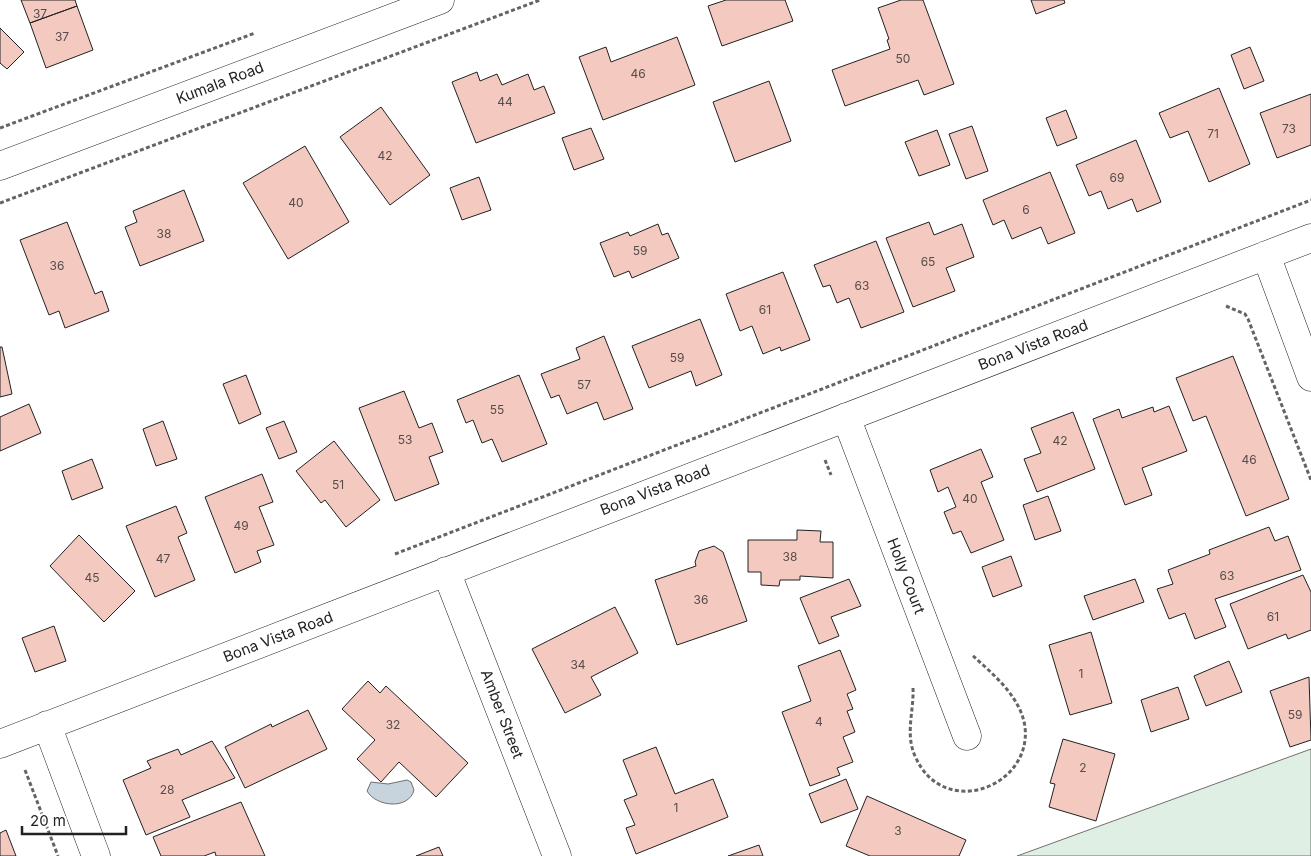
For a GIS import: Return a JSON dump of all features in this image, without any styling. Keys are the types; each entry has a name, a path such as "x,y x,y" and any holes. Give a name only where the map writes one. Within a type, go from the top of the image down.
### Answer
{"street":[{"name":"Kumala Road","path":"0,166 440,0"},
{"name":"Bona Vista Road","path":"0,744 1311,238"},
{"path":"1266,256 1311,377"},
{"name":"Holly Court","path":"846,417 968,736"},
{"name":"Amber Street","path":"446,572 557,856"},
{"path":"47,725 96,856"}],"path":[{"path":"0,203 540,0"},
{"path":"0,128 261,31"},
{"path":"390,556 1311,200"},
{"path":"1222,305 1245,314 1248,319 1311,480"},
{"path":"24,770 58,856"}],"green space":[{"path":"1311,749 1311,856 1017,856"}],"shaded area":[{"path":"407,780 411,782 414,790 406,801 399,803 392,804 377,800 367,791 371,782 388,784"}],"building":[{"path":"21,0 75,0 77,6 30,23"},
{"path":"726,0 785,0 793,21 722,46 708,6"},
{"path":"901,0 923,0 954,84 924,95 918,80 845,106 832,70 890,49 887,40 889,39 878,8"},
{"path":"1031,0 1064,0 1065,3 1036,14"},
{"path":"77,6 93,50 46,68 30,23"},
{"path":"0,28 24,52 7,69 0,63"},
{"path":"677,37 695,85 603,120 579,57 606,47 611,62"},
{"path":"1250,47 1264,81 1244,89 1231,55"},
{"path":"477,72 480,81 497,74 502,85 528,74 534,90 544,86 555,113 476,143 452,82"},
{"path":"769,81 791,141 735,162 713,102"},
{"path":"1219,88 1250,164 1209,182 1188,131 1170,138 1159,113"},
{"path":"1311,94 1311,145 1277,158 1260,113"},
{"path":"381,107 430,175 390,205 340,137"},
{"path":"1066,110 1077,138 1057,146 1046,118"},
{"path":"972,126 988,171 966,179 949,134"},
{"path":"591,128 604,159 574,170 562,138"},
{"path":"937,130 950,165 919,176 905,142"},
{"path":"1136,140 1161,202 1137,212 1132,199 1108,209 1101,191 1089,196 1076,165"},
{"path":"305,146 349,222 288,259 243,183"},
{"path":"1050,172 1075,233 1048,244 1041,227 1012,239 1004,220 993,225 983,200"},
{"path":"479,177 491,210 462,220 450,188"},
{"path":"184,190 204,241 140,266 125,227 137,222 133,211"},
{"path":"67,222 95,294 102,291 109,311 65,328 59,311 49,315 20,240"},
{"path":"929,222 934,235 962,224 974,257 946,268 955,291 913,307 886,238"},
{"path":"658,224 662,235 668,233 679,258 632,278 629,271 614,277 600,243 628,232 630,236"},
{"path":"876,241 904,312 861,328 849,298 837,303 830,285 823,287 814,265"},
{"path":"783,272 810,340 781,351 780,347 763,354 752,326 740,331 726,294"},
{"path":"700,319 722,375 696,386 691,371 649,388 632,346"},
{"path":"604,336 633,409 604,420 597,402 567,414 559,395 551,398 541,374 580,359 576,348"},
{"path":"0,347 2,347 12,394 0,397"},
{"path":"1233,356 1289,499 1246,516 1206,416 1193,421 1176,378"},
{"path":"246,375 261,414 239,424 223,384"},
{"path":"519,375 547,444 502,462 492,439 482,443 473,420 466,423 457,400"},
{"path":"404,391 419,428 432,423 443,452 429,457 439,484 395,501 359,408"},
{"path":"29,404 41,433 0,451 0,417"},
{"path":"1169,406 1187,451 1142,468 1152,495 1125,505 1093,419 1119,409 1122,418 1153,407 1154,412"},
{"path":"1073,412 1095,469 1037,492 1024,459 1041,453 1031,428"},
{"path":"163,421 177,459 156,466 143,429"},
{"path":"284,421 297,452 279,459 266,428"},
{"path":"334,441 380,500 346,527 325,500 321,503 296,471"},
{"path":"981,449 993,477 981,482 1004,540 971,553 961,531 953,534 944,512 956,507 948,487 938,492 930,470"},
{"path":"92,459 103,488 72,500 62,471"},
{"path":"262,474 273,502 259,507 274,545 257,551 261,562 235,573 205,497"},
{"path":"1048,496 1061,531 1035,540 1023,505"},
{"path":"176,506 187,533 178,537 195,580 155,597 126,526"},
{"path":"1269,527 1275,541 1288,536 1301,570 1215,599 1226,627 1195,639 1185,613 1169,619 1157,589 1173,584 1168,570 1210,554 1209,550"},
{"path":"797,530 821,531 820,542 833,542 833,578 800,576 800,580 780,580 779,586 761,585 761,572 748,572 748,540 797,540"},
{"path":"79,535 135,591 104,622 50,566"},
{"path":"714,546 723,552 747,621 677,645 655,580 696,566 695,562 699,551"},
{"path":"1011,556 1022,586 993,597 982,567"},
{"path":"1303,575 1311,592 1311,630 1288,639 1286,634 1248,649 1230,604"},
{"path":"849,579 861,606 831,617 839,636 819,644 800,598"},
{"path":"1135,579 1144,602 1093,620 1084,596"},
{"path":"615,607 638,653 591,677 601,695 565,713 532,649"},
{"path":"54,626 66,661 35,672 22,638"},
{"path":"1091,632 1112,703 1070,715 1049,645"},
{"path":"840,650 856,690 847,694 853,709 847,711 855,732 843,737 853,762 837,768 840,775 810,786 782,712 811,701 798,666"},
{"path":"1229,661 1242,692 1206,706 1194,676"},
{"path":"1309,677 1311,740 1290,747 1270,691"},
{"path":"368,681 380,693 386,686 468,763 436,797 399,762 381,782 357,759 375,740 342,709"},
{"path":"1178,687 1189,719 1151,732 1141,700"},
{"path":"308,710 327,749 245,788 225,747 271,724 272,727"},
{"path":"1063,739 1115,754 1096,821 1049,807 1055,784 1050,783"},
{"path":"212,741 235,778 182,800 190,817 146,835 123,780 151,768 147,761 178,749 181,755"},
{"path":"656,747 675,794 713,779 728,817 636,854 626,828 635,825 624,800 637,795 623,760"},
{"path":"846,779 858,809 821,823 809,794"},
{"path":"867,796 966,840 959,856 870,856 846,846"},
{"path":"241,802 265,856 216,856 215,852 204,856 161,856 153,837"},
{"path":"6,830 16,856 0,856 0,833"},
{"path":"759,845 763,856 728,856"},
{"path":"439,847 443,856 416,856"}]}
